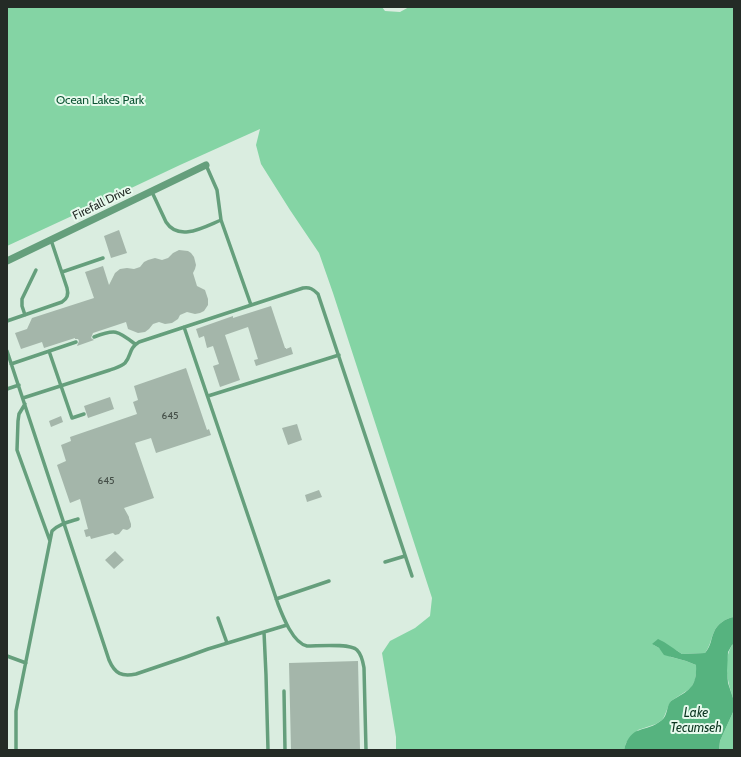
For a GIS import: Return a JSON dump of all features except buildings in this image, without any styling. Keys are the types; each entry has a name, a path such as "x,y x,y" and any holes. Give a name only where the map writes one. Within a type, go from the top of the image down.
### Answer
{"street":[{"name":"Firefall Drive","path":"7,261 206,165"}],"lane":[{"path":"206,165 217,190 221,220 251,305"},
{"path":"151,191 166,222 169,227 174,230 185,233 221,220"},
{"path":"7,321 62,302 67,298 68,292 51,240"},
{"path":"62,272 103,258"},
{"path":"25,315 22,306 22,299 36,270"},
{"path":"23,398 110,370 124,364 131,349 139,342 303,288 309,287 314,289 318,294 339,355 412,576"},
{"path":"184,327 276,599 287,625 303,645 344,646 354,648 360,654 364,668 366,750"},
{"path":"94,336 112,331 123,335 135,344"},
{"path":"11,364 76,342"},
{"path":"7,351 109,660 112,666 120,674 136,674 208,648 287,625"},
{"path":"49,351 72,418 84,414"},
{"path":"208,396 339,355"},
{"path":"7,389 18,386"},
{"path":"25,404 19,414 17,450 50,541"},
{"path":"16,750 16,711 52,531 63,523 78,519"},
{"path":"385,562 405,556"},
{"path":"276,599 329,581"},
{"path":"218,618 226,643"},
{"path":"264,632 268,750"},
{"path":"7,656 26,663"},
{"path":"284,691 285,750"}],"green space":[{"name":"Ocean Lakes Park","path":"7,7 382,7 385,11 400,12 409,7 734,7 734,617 725,620 717,626 705,653 682,654 676,650 652,644 671,657 696,665 695,680 691,688 671,701 662,720 656,724 638,730 626,743 624,750 396,750 396,737 382,653 390,641 415,628 430,616 432,598 319,253 261,164 256,145 260,129 7,246"},
{"path":"734,644 734,701 728,680 727,658 732,645"},
{"path":"734,710 734,750 719,750 720,741"}],"water":[{"name":"Lake Tecumseh","path":"734,617 734,644 728,652 727,671 728,683 734,701 734,710 720,741 719,750 624,750 630,736 635,732 650,727 662,720 671,701 691,688 695,679 696,665 664,655 659,648 652,644 658,639 682,654 705,653 709,647 717,626 725,620"}]}
